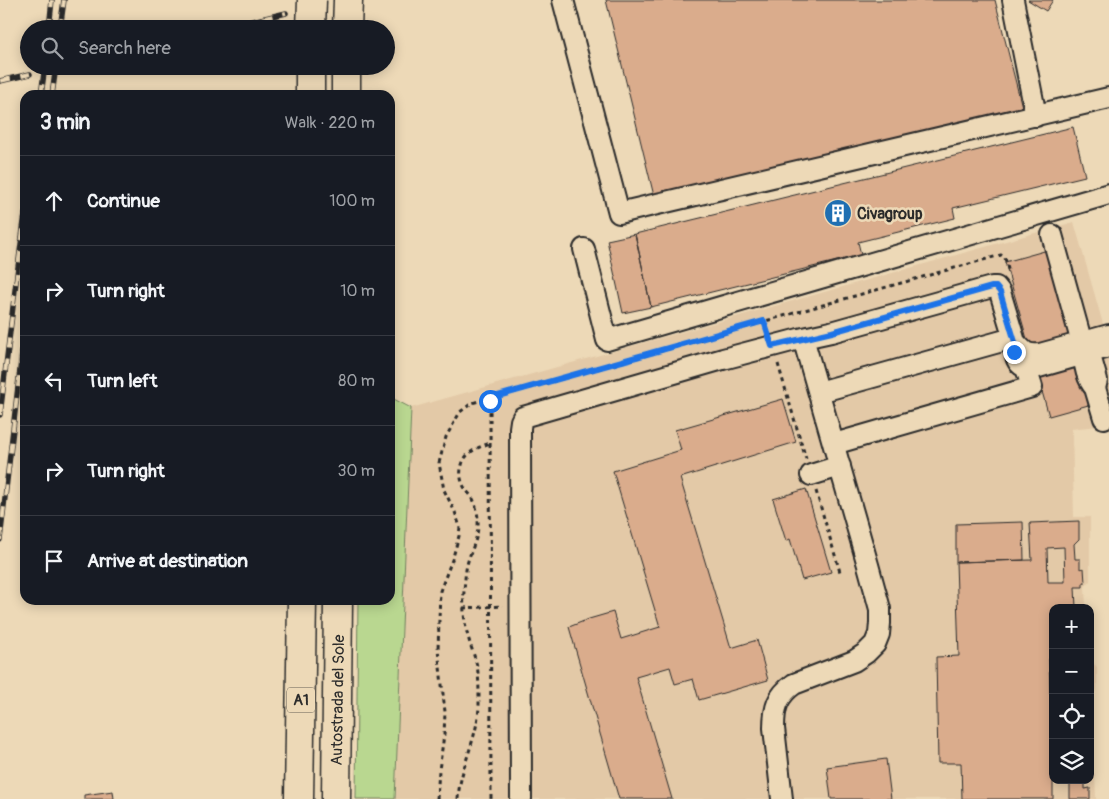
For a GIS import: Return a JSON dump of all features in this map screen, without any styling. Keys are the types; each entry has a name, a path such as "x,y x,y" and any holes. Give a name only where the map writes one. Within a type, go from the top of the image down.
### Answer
{"highway":[{"path":"311,20 312,0"},
{"path":"347,20 348,0"},
{"path":"310,75 310,90"},
{"path":"346,75 346,90"},
{"name":"A1","path":"299,799 302,605"},
{"name":"Autostrada del Sole","path":"336,799 338,605"}],"lane":[{"path":"563,0 618,213 1109,98"},
{"path":"1013,0 1036,116"},
{"path":"584,250 607,340 1109,194"},
{"path":"1052,235 1084,348 1084,361 1104,418"},
{"path":"520,799 520,428 523,417 772,346 832,332 992,287 996,287 1000,292 1014,340 1014,352 1019,363 1026,368 1032,369 1084,348 1109,335"},
{"path":"782,799 774,728 776,706 781,696 794,684 854,661 875,644 879,634 880,609 804,338"},
{"path":"1014,340 1023,351 1030,354 1109,347"},
{"path":"819,392 1014,340"},
{"path":"834,444 1032,387 1026,368"},
{"path":"811,475 840,466"}],"path":[{"path":"437,799 445,712 438,649 440,591 453,557 460,527 444,490 439,463 446,437 460,412 472,403 1001,254 1005,258 1010,277"},
{"path":"764,321 840,572"},
{"path":"491,398 491,799"},
{"path":"458,799 463,769 477,725 479,705 478,672 466,629 464,608 468,561 476,539 478,521 473,499 466,490 460,474 465,457 470,452 490,443"},
{"path":"464,608 520,606"}],"shaded area":[{"path":"1074,222 1109,345 1109,425 1072,429 1074,517 1090,517 1090,581 1085,587 1086,604 1049,604 1049,784 1094,784 1094,774 1096,799 395,799 411,408"},
{"path":"1094,664 1097,667 1097,689 1094,692"}],"green space":[{"path":"395,400 411,408 395,799 356,799 358,605 395,605"}],"building":[{"path":"606,0 995,0 1022,107 654,196"},
{"path":"1028,0 1053,0 1046,11"},
{"name":"Civagroup","path":"1073,127 1085,176 953,208 955,218 858,242 861,255 651,307 635,234"},
{"path":"635,234 651,307 623,313 607,240"},
{"path":"1048,250 1092,404 1049,416 1005,262"},
{"path":"783,399 796,442 680,478 731,648 757,640 768,680 699,700 693,679 675,684 670,667 636,677 672,799 619,799 569,627 613,612 621,639 660,627 613,471 681,450 675,430"},
{"path":"806,489 831,572 802,580 790,539 786,541 773,499"},
{"path":"1079,521 1079,539 1074,544 1075,559 1080,559 1080,569 1084,568 1085,583 1083,583 1083,587 1075,587 1076,604 1049,604 1049,784 1053,784 1053,799 962,799 961,763 938,763 936,657 959,656 956,562 1032,560 1030,523","holes":["1064,547 1065,582 1048,582 1047,548"]},
{"path":"1023,522 1024,560 956,562 956,524"},
{"path":"886,759 891,799 831,799 827,767"},
{"path":"1070,784 1085,784 1085,789 1090,788 1090,799 1070,799"},
{"path":"113,791 114,799 84,799 84,795"}],"railway":[{"path":"50,20 52,0"},
{"path":"61,20 64,0"},
{"path":"257,20 286,13"},
{"path":"0,81 26,75"},
{"path":"42,90 44,75"},
{"path":"53,90 55,75"},
{"path":"0,415 20,252"},
{"path":"0,540 20,370"}],"place":[{"name":"Civagroup","path":"838,213"}],"route":[{"path":"490,401 491,398 764,321 772,346 832,332 992,287 996,287 1000,292 1015,342 1014,352"}]}
